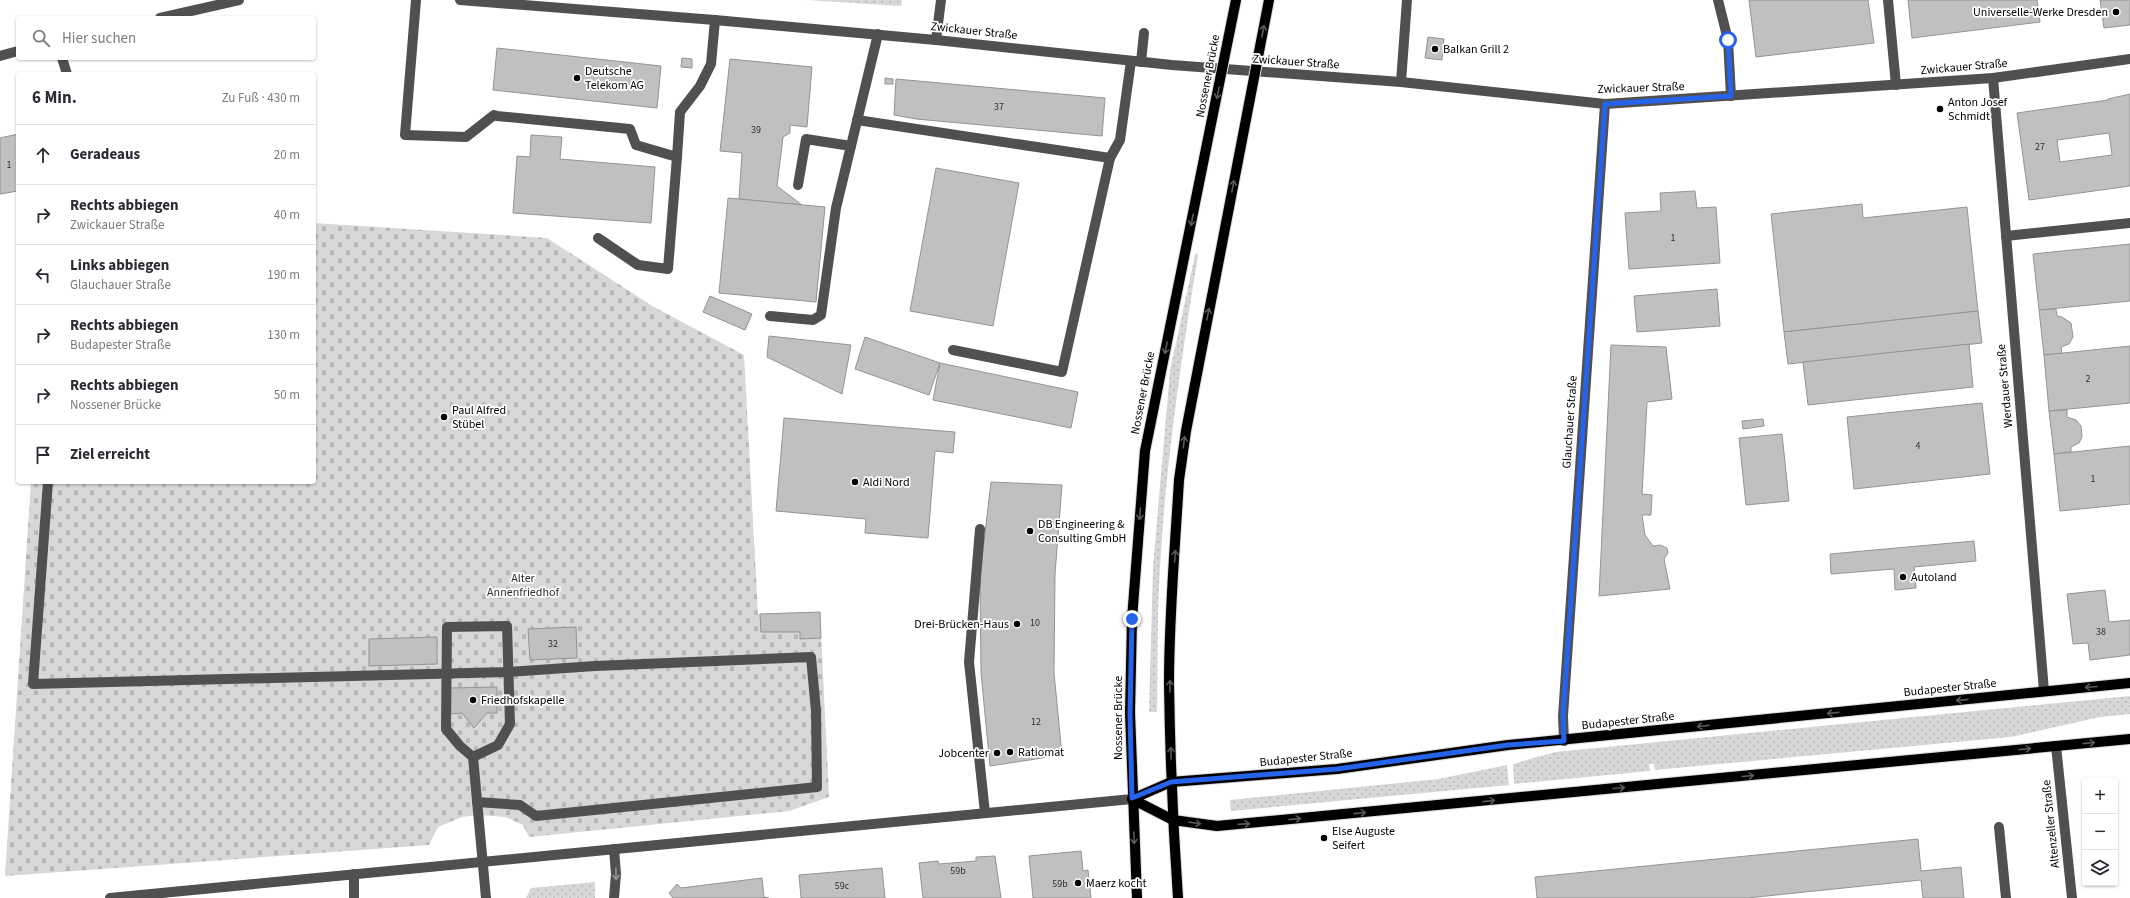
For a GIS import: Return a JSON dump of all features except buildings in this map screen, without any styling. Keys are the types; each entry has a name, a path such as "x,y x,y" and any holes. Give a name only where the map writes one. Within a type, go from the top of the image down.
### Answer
{"main road":[{"name":"Nossener Brücke","path":"1137,898 1132,798 1130,713 1132,619 1145,452 1236,0"},
{"path":"1178,898 1171,782 1170,660 1180,480 1186,431 1269,0"},
{"name":"Budapester Straße","path":"1132,798 1171,782 1337,769 1508,745 1564,741 2130,683"},
{"path":"1132,798 1173,820 1218,826 2130,739"}],"street":[{"path":"169,16 239,0"},
{"path":"416,0 404,135 466,138 494,116 497,116 630,129 636,146 677,157"},
{"name":"Zwickauer Straße","path":"460,0 878,34 1136,62 1401,82 1605,104 1993,78 2130,60"},
{"path":"936,40 941,0"},
{"path":"1401,82 1407,0"},
{"path":"1718,0 1728,40 1731,96"},
{"path":"1888,0 1896,85"},
{"path":"598,238 638,265 668,268 680,112 700,86 712,64 715,20"},
{"path":"953,350 1062,372 1110,158 1120,140 1136,62 1144,33"},
{"path":"770,316 813,320 821,315 836,208 878,34"},
{"path":"0,56 16,52"},
{"path":"63,60 66,72"},
{"name":"Werdauer Straße","path":"1993,78 2044,691"},
{"name":"Glauchauer Straße","path":"1564,741 1564,708 1605,104"},
{"path":"857,120 1110,158"},
{"path":"798,185 806,139 851,146"},
{"path":"2006,236 2130,222"},
{"path":"48,484 33,684 508,672 595,666 811,658 816,711 817,787 536,816 520,805 477,802"},
{"path":"980,529 969,662 986,813"},
{"path":"472,757 498,745 510,724 507,626 447,627 446,729 472,757 486,898"},
{"name":"Altenzeller Straße","path":"2056,746 2072,898"},
{"path":"110,898 1132,798"},
{"path":"1999,827 2006,898"},
{"path":"614,849 616,874 614,898"},
{"path":"354,874 354,898"}],"green space":[{"path":"807,0 902,0 901,6"},
{"name":"Alter Annenfriedhof","path":"316,223 547,238 654,307 744,355 758,614 820,612 829,797 789,811 529,837 523,825 506,817 478,815 462,817 438,827 429,845 5,876 31,484 316,484"},
{"path":"1197,253 1198,256 1175,411 1166,489 1158,604 1157,712 1149,712 1153,567 1170,371 1195,255"},
{"path":"2130,696 2130,714 2100,717 2011,737 1655,770 1654,764 1649,764 1650,771 1514,784 1513,764 1555,752"},
{"path":"1507,765 1509,785 1231,811 1230,800 1438,779"},
{"path":"595,882 595,898 526,898 531,888"}],"place":[{"name":"Universelle-Werke Dresden","path":"2116,12"},
{"name":"Balkan Grill 2","path":"1435,49"},
{"name":"Deutsche Telekom AG","path":"577,78"},
{"name":"Anton Josef Schmidt","path":"1940,109"},
{"name":"Paul Alfred Stübel","path":"444,417"},
{"name":"Aldi Nord","path":"855,482"},
{"name":"DB Engineering & Consulting GmbH","path":"1030,531"},
{"name":"Autoland","path":"1903,577"},
{"name":"Drei-Brücken-Haus","path":"1017,624"},
{"name":"Friedhofskapelle","path":"473,700"},
{"name":"Ratiomat","path":"1010,752"},
{"name":"Jobcenter","path":"997,753"},
{"name":"Else Auguste Seifert","path":"1324,838"},
{"name":"Maerz kocht","path":"1078,883"}],"route":[{"path":"1132,619 1130,713 1132,798 1171,782 1337,769 1508,745 1564,741 1563,716 1605,104 1731,96 1728,40"}]}
